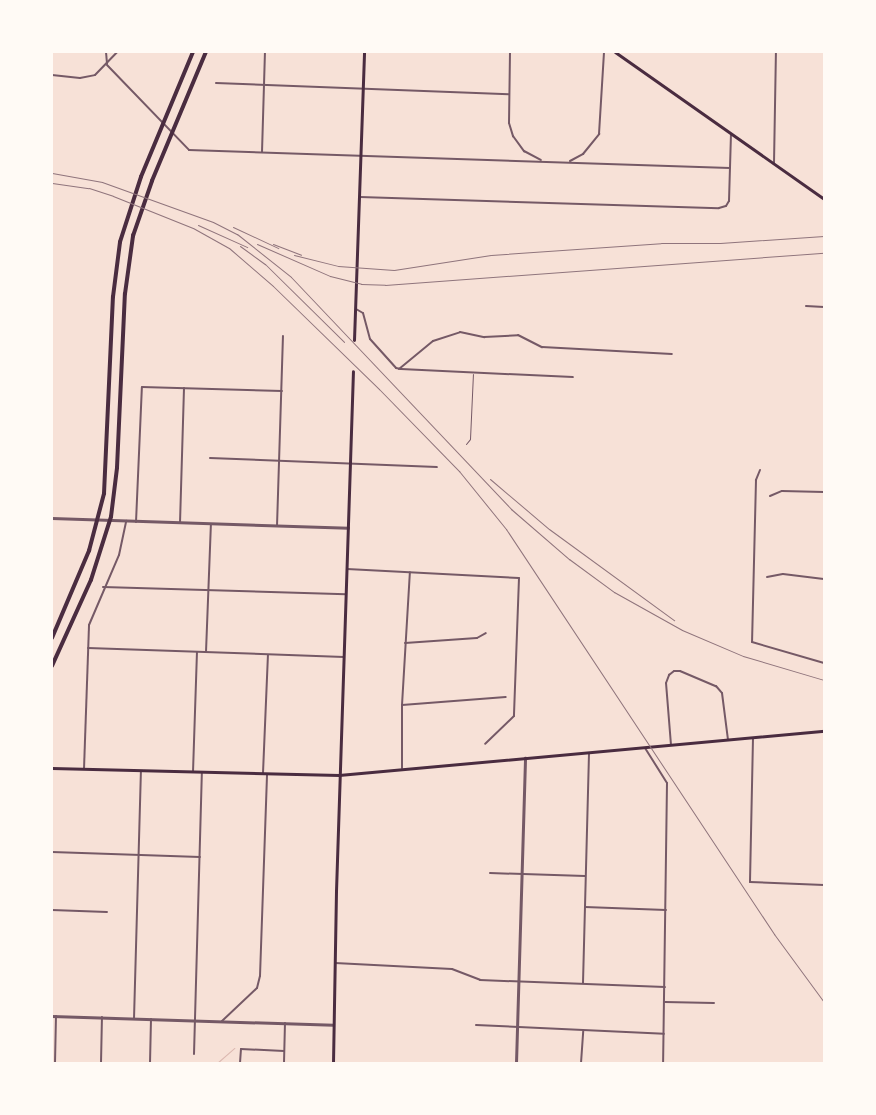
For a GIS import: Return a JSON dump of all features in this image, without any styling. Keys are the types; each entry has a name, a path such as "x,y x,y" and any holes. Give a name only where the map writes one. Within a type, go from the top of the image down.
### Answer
{"highway":[{"path":"52,638 83,568 95,532 101,506 106,467 114,284 125,222 193,52"},
{"path":"52,666 91,580 108,533 113,506 126,285 137,224 152,181 206,52"}],"main road":[{"path":"354,340 364,52"},
{"path":"615,52 824,199"},
{"path":"333,1063 339,775 353,371"},
{"path":"52,768 202,773 339,775 402,768 589,753 824,731"}],"street":[{"path":"106,52 107,65 189,150 568,161 730,168"},
{"path":"52,75 88,77 107,65 117,52"},
{"path":"262,152 265,52"},
{"path":"510,52 509,123 513,136 524,151 542,161"},
{"path":"568,161 584,154 599,134 604,52"},
{"path":"774,165 776,52"},
{"path":"216,83 509,94"},
{"path":"358,197 719,208 726,206 730,168 731,135"},
{"path":"806,306 824,307"},
{"path":"355,308 363,313 370,339 398,368 473,374 573,377"},
{"path":"398,368 433,341 460,332 484,337 518,335 542,347 672,354"},
{"path":"277,526 283,336"},
{"path":"136,522 142,388 282,391"},
{"path":"180,523 184,388"},
{"path":"210,458 280,459 437,467"},
{"path":"760,470 756,480 752,642 824,663"},
{"path":"770,496 782,491 824,492"},
{"path":"52,518 348,528"},
{"path":"84,770 89,625 103,587 119,555 126,521"},
{"path":"206,652 211,524"},
{"path":"347,569 519,578 514,716 485,744"},
{"path":"402,768 402,705 410,572"},
{"path":"767,578 783,574 824,579"},
{"path":"103,587 346,594"},
{"path":"405,643 477,638 486,633"},
{"path":"88,648 268,655 344,656"},
{"path":"193,772 197,652"},
{"path":"263,774 268,655"},
{"path":"671,745 666,683 669,675 674,671 680,671 716,686 722,693 728,740"},
{"path":"402,705 506,697"},
{"path":"752,738 750,882 824,885"},
{"path":"644,747 667,783 663,1063"},
{"path":"583,984 589,753"},
{"path":"516,1063 525,758"},
{"path":"134,1019 141,771"},
{"path":"194,1054 202,773"},
{"path":"221,1021 257,988 260,976 267,774"},
{"path":"52,852 200,857"},
{"path":"490,873 585,876"},
{"path":"585,907 666,910"},
{"path":"52,910 107,912"},
{"path":"335,963 452,969 480,980 665,987"},
{"path":"665,1002 714,1003"},
{"path":"52,1016 333,1025"},
{"path":"55,1063 56,1016"},
{"path":"101,1063 102,1017"},
{"path":"150,1063 151,1019"},
{"path":"284,1063 285,1023"},
{"path":"476,1026 664,1034"},
{"path":"581,1063 583,1031"},
{"path":"240,1063 241,1049 284,1051"}],"lane":[{"path":"466,444 470,439 473,374"}],"waterway":[{"path":"217,1063 234,1048"}],"railway":[{"path":"52,173 102,182 213,222 237,234 291,277 511,509 569,559 614,592 682,630 743,656 824,680"},
{"path":"52,183 89,188 113,196 193,228 229,248 273,286 379,389 459,471 506,529 774,934 824,1002"},
{"path":"198,225 247,247"},
{"path":"233,227 278,248"},
{"path":"294,255 338,266 394,270 491,255 661,243 720,243 824,236"},
{"path":"257,244 330,276 361,284 385,285 824,253"},
{"path":"273,244 301,255"},
{"path":"240,246 265,264 344,342"},
{"path":"490,479 549,529 674,620"}]}
